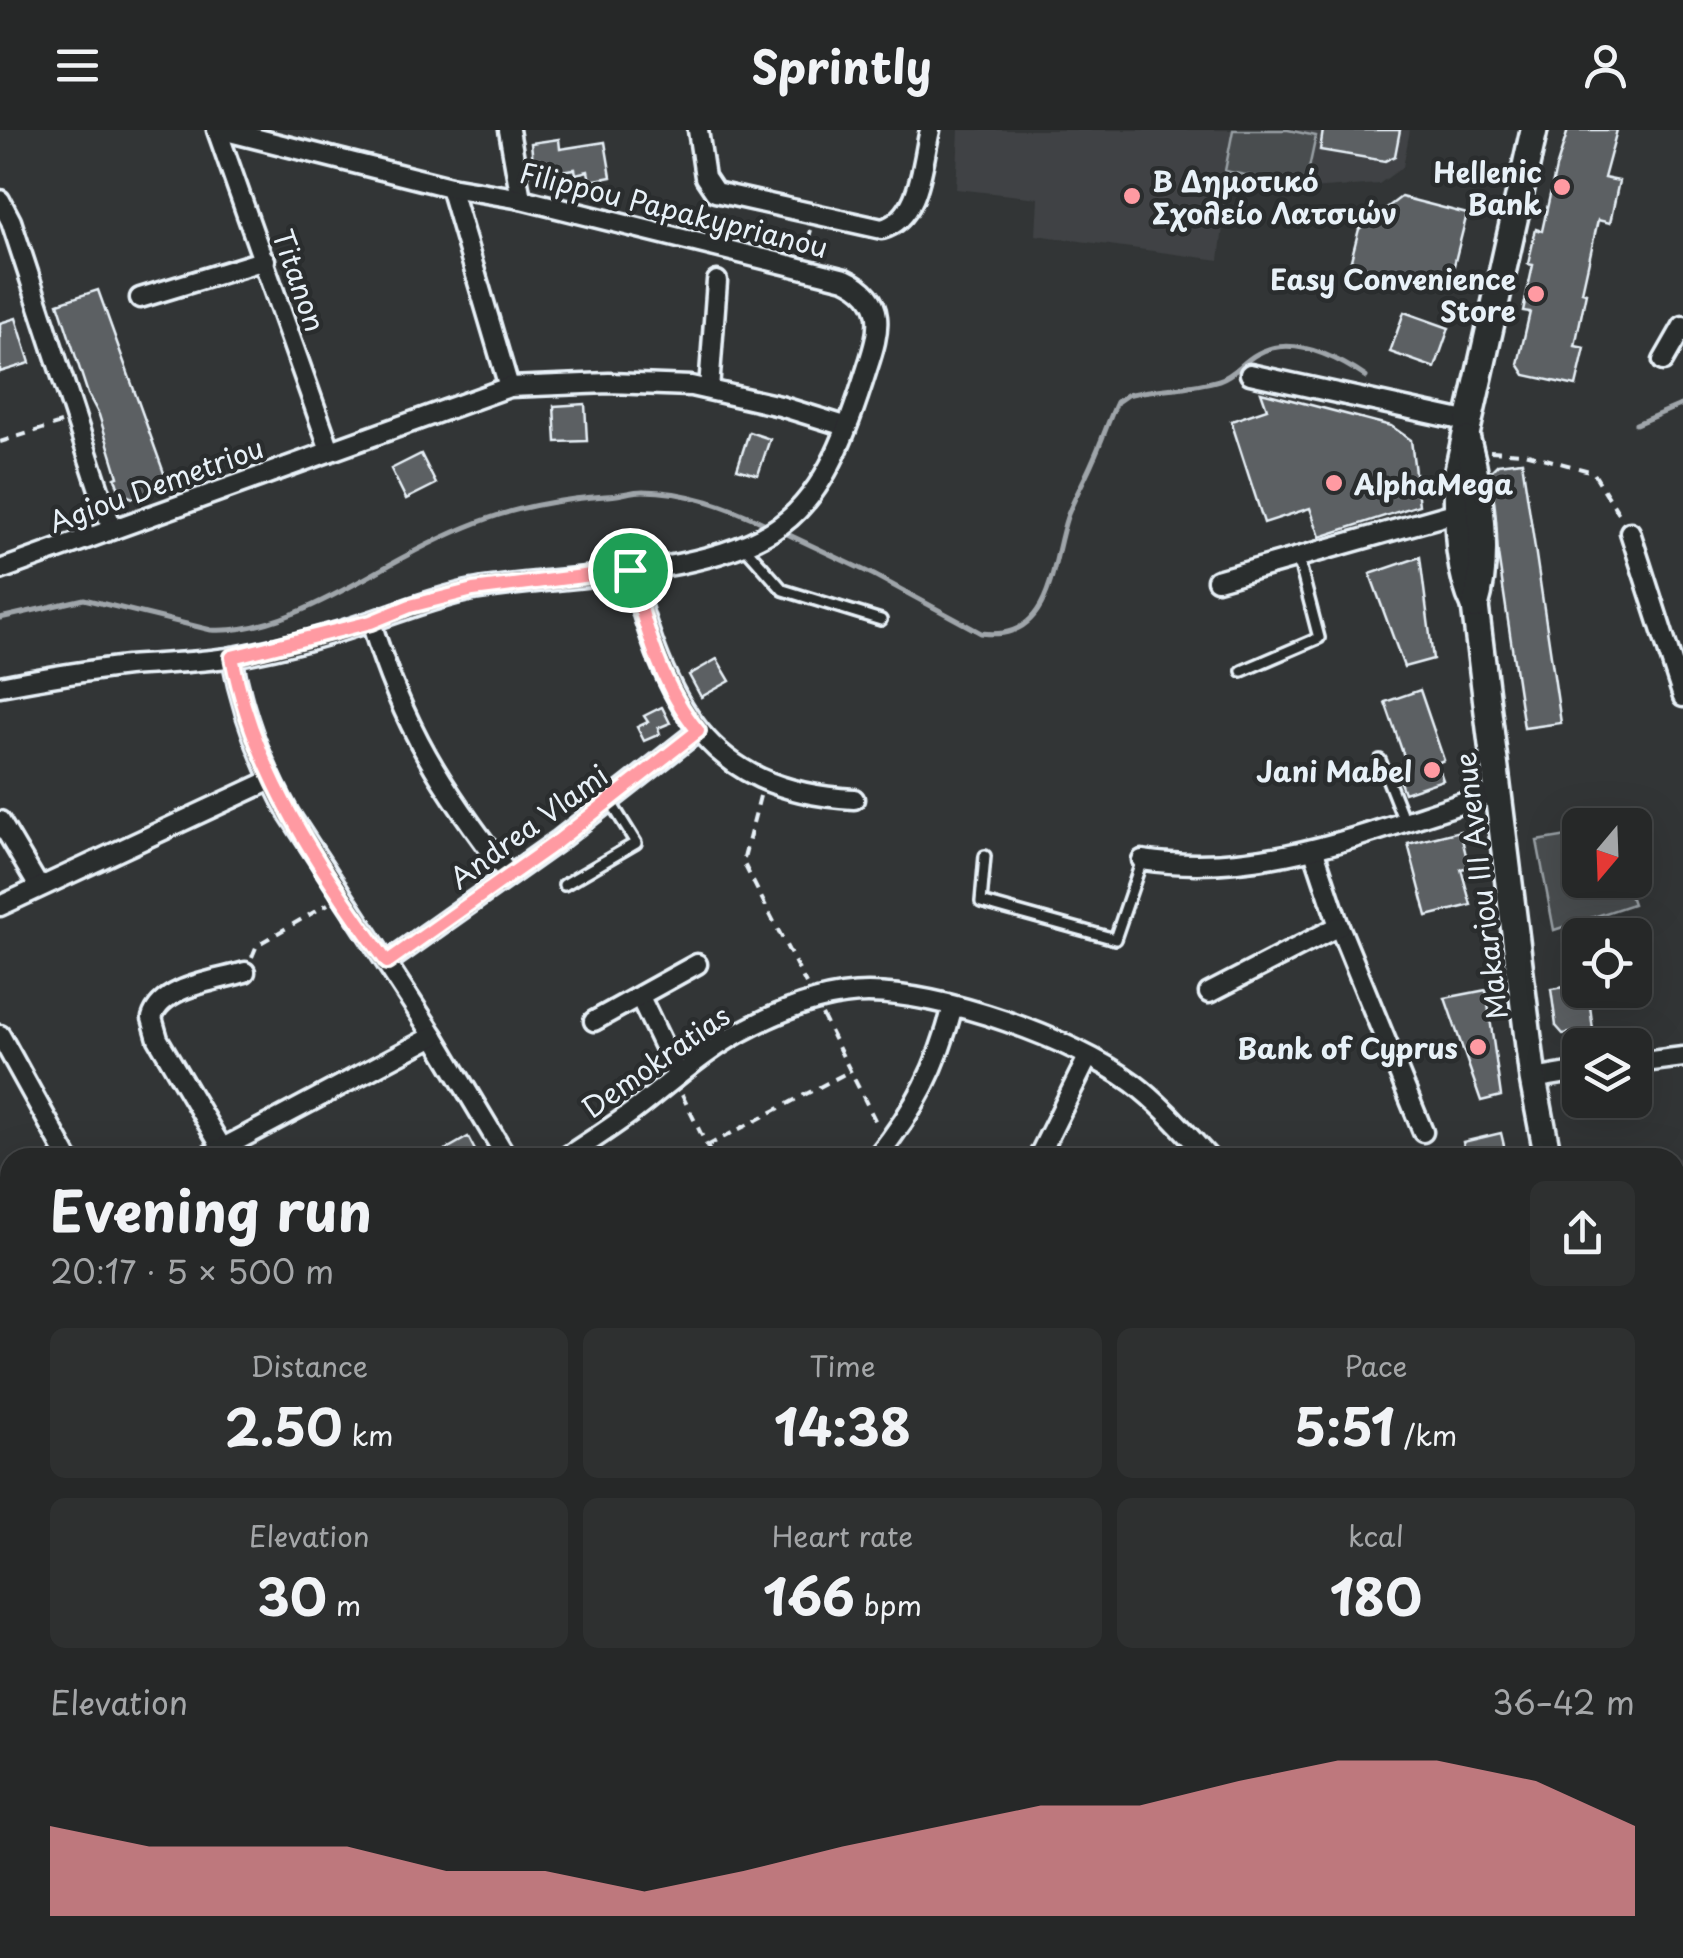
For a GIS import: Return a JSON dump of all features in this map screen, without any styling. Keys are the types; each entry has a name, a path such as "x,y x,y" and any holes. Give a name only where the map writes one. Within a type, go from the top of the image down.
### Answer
{"street":[{"name":"Filippou Papakyprianou","path":"219,130 450,187 522,199 851,282 873,301 878,316 868,369 845,426"},
{"name":"Titanon","path":"219,130 330,450"},
{"path":"510,130 522,199"},
{"path":"698,130 704,177 710,190 874,228 896,223 912,205 930,130"},
{"name":"Makariou III Avenue","path":"1476,606 1464,583 1457,475 1469,437 1534,130"},
{"path":"450,187 509,387"},
{"path":"0,200 112,529"},
{"path":"140,298 264,260"},
{"path":"710,389 717,281"},
{"path":"1664,362 1683,326"},
{"path":"1250,374 1469,437"},
{"name":"Agiou Demetriou","path":"0,570 509,387 638,382 710,389 845,426"},
{"path":"0,686 127,666 232,657 371,622 410,606 473,590 630,570 744,546 789,519 821,479 845,426"},
{"name":"Makariou III Avenue","path":"1469,437 1477,476 1482,582 1476,606 1534,1078 1546,1148"},
{"path":"1217,580 1458,512"},
{"path":"1630,532 1683,697"},
{"path":"630,570 663,675 680,708 698,731 735,763 764,780 804,794 854,799"},
{"path":"371,622 396,699 414,736 444,787 509,875"},
{"path":"232,657 243,706 271,780 341,897 434,1036 500,1148"},
{"name":"Andrea Vlami","path":"387,962 610,801 698,731"},
{"path":"0,906 271,780"},
{"path":"1142,860 1208,866 1314,851 1498,792"},
{"path":"0,821 39,887"},
{"path":"1314,851 1339,926 1423,1132"},
{"path":"1209,993 1339,926"},
{"path":"594,1021 697,964"},
{"path":"245,972 172,994 159,1003 152,1018 154,1032 222,1148 434,1036"},
{"name":"Demokratias","path":"580,1148 628,1116 675,1076 750,1027 815,1001 866,993 953,1006 1031,1032 1088,1057 1150,1097 1199,1148"},
{"path":"640,996 675,1076"},
{"path":"884,1148 924,1090 944,1042 953,1006"},
{"path":"0,1035 62,1148"},
{"path":"1652,1060 1683,1056"},
{"path":"1043,1148 1088,1057"},
{"path":"1534,1078 1562,1074"}],"lane":[{"path":"744,546 783,590 881,620"},
{"path":"1242,672 1318,638 1298,557"},
{"path":"1380,760 1404,822"},
{"path":"564,885 636,842 610,801"},
{"path":"985,856 981,902 1115,939 1142,860"}],"path":[{"path":"800,267 816,216"},
{"path":"0,442 76,419"},
{"path":"1469,437 1593,472 1630,532"},
{"path":"764,780 743,862 850,1070 881,1148"},
{"path":"245,972 257,945 341,897"},
{"path":"675,1076 707,1146 850,1070"}],"shaded area":[{"name":"Β Δημοτικό Σχολείο Λατσιών","path":"959,130 1410,130 1403,167 1379,184 1227,195 1219,260 1036,235 1038,198 956,189"},
{"path":"1233,130 1288,130 1316,136 1305,187 1225,171"},
{"path":"1562,837 1562,898 1631,898 1633,904 1590,918 1562,918 1562,927 1554,930 1537,841"}],"building":[{"path":"1323,130 1400,130 1395,156 1385,161 1320,150"},
{"path":"1568,130 1617,130 1604,178 1619,181 1610,223 1598,220 1582,292 1586,293 1575,346 1585,348 1576,386 1525,375 1518,364 1530,312 1523,311 1533,265 1528,264 1536,229 1542,231"},
{"path":"559,139 560,149 605,142 611,177 590,181 588,171 576,174 575,169 546,173 533,162 531,143"},
{"path":"1401,197 1467,214 1448,289 1350,264 1359,229"},
{"path":"98,290 169,487 133,498 120,493 99,415 88,394 58,303"},
{"path":"1404,312 1449,328 1435,368 1390,352"},
{"path":"16,318 30,363 0,372 0,323"},
{"name":"AlphaMega","path":"1261,392 1391,426 1411,440 1419,505 1320,537 1310,508 1264,523 1231,421 1267,409"},
{"path":"585,404 587,441 556,442 554,406"},
{"path":"749,432 770,439 758,475 737,469"},
{"path":"421,454 436,484 406,499 391,469"},
{"path":"1522,461 1561,723 1524,728 1498,554 1491,471 1498,464"},
{"path":"1420,557 1433,659 1404,667 1370,574"},
{"path":"717,659 730,681 701,697 689,675"},
{"path":"1420,690 1444,760 1437,763 1443,780 1404,793 1394,766 1406,762 1385,702"},
{"path":"662,707 670,723 658,728 660,734 644,741 637,727 648,722 644,716"},
{"path":"1460,831 1469,867 1461,869 1471,905 1427,916 1408,844"},
{"path":"1562,987 1562,1008 1590,1008 1593,1028 1562,1028 1562,1033 1556,1026 1551,989"},
{"name":"Bank of Cyprus","path":"1486,990 1501,1096 1481,1101 1445,998"},
{"path":"1501,1133 1505,1148 1464,1148 1463,1142"},
{"path":"468,1137 474,1148 449,1148"}],"waterway":[{"path":"783,532 874,575 981,633 1005,633 1023,626 1045,596 1067,517 1117,402 1127,395 1219,380 1257,354 1285,346 1313,350 1366,377"},
{"path":"1636,424 1683,404"},
{"path":"0,618 84,599 211,630 261,625 335,595 428,544 477,523 549,503 638,491 692,497 768,525"}],"place":[{"name":"Hellenic Bank","path":"1562,187"},
{"name":"Β Δημοτικό Σχολείο Λατσιών","path":"1132,196"},
{"name":"Easy Convenience Store","path":"1536,294"},
{"name":"AlphaMega","path":"1334,483"},
{"name":"Jani Mabel","path":"1432,770"},
{"name":"Bank of Cyprus","path":"1478,1047"}],"route":[{"path":"630,570 663,675 680,708 698,731 558,841 387,962 311,850 271,780 243,706 232,657 371,622 410,606 473,590 630,570"}]}
